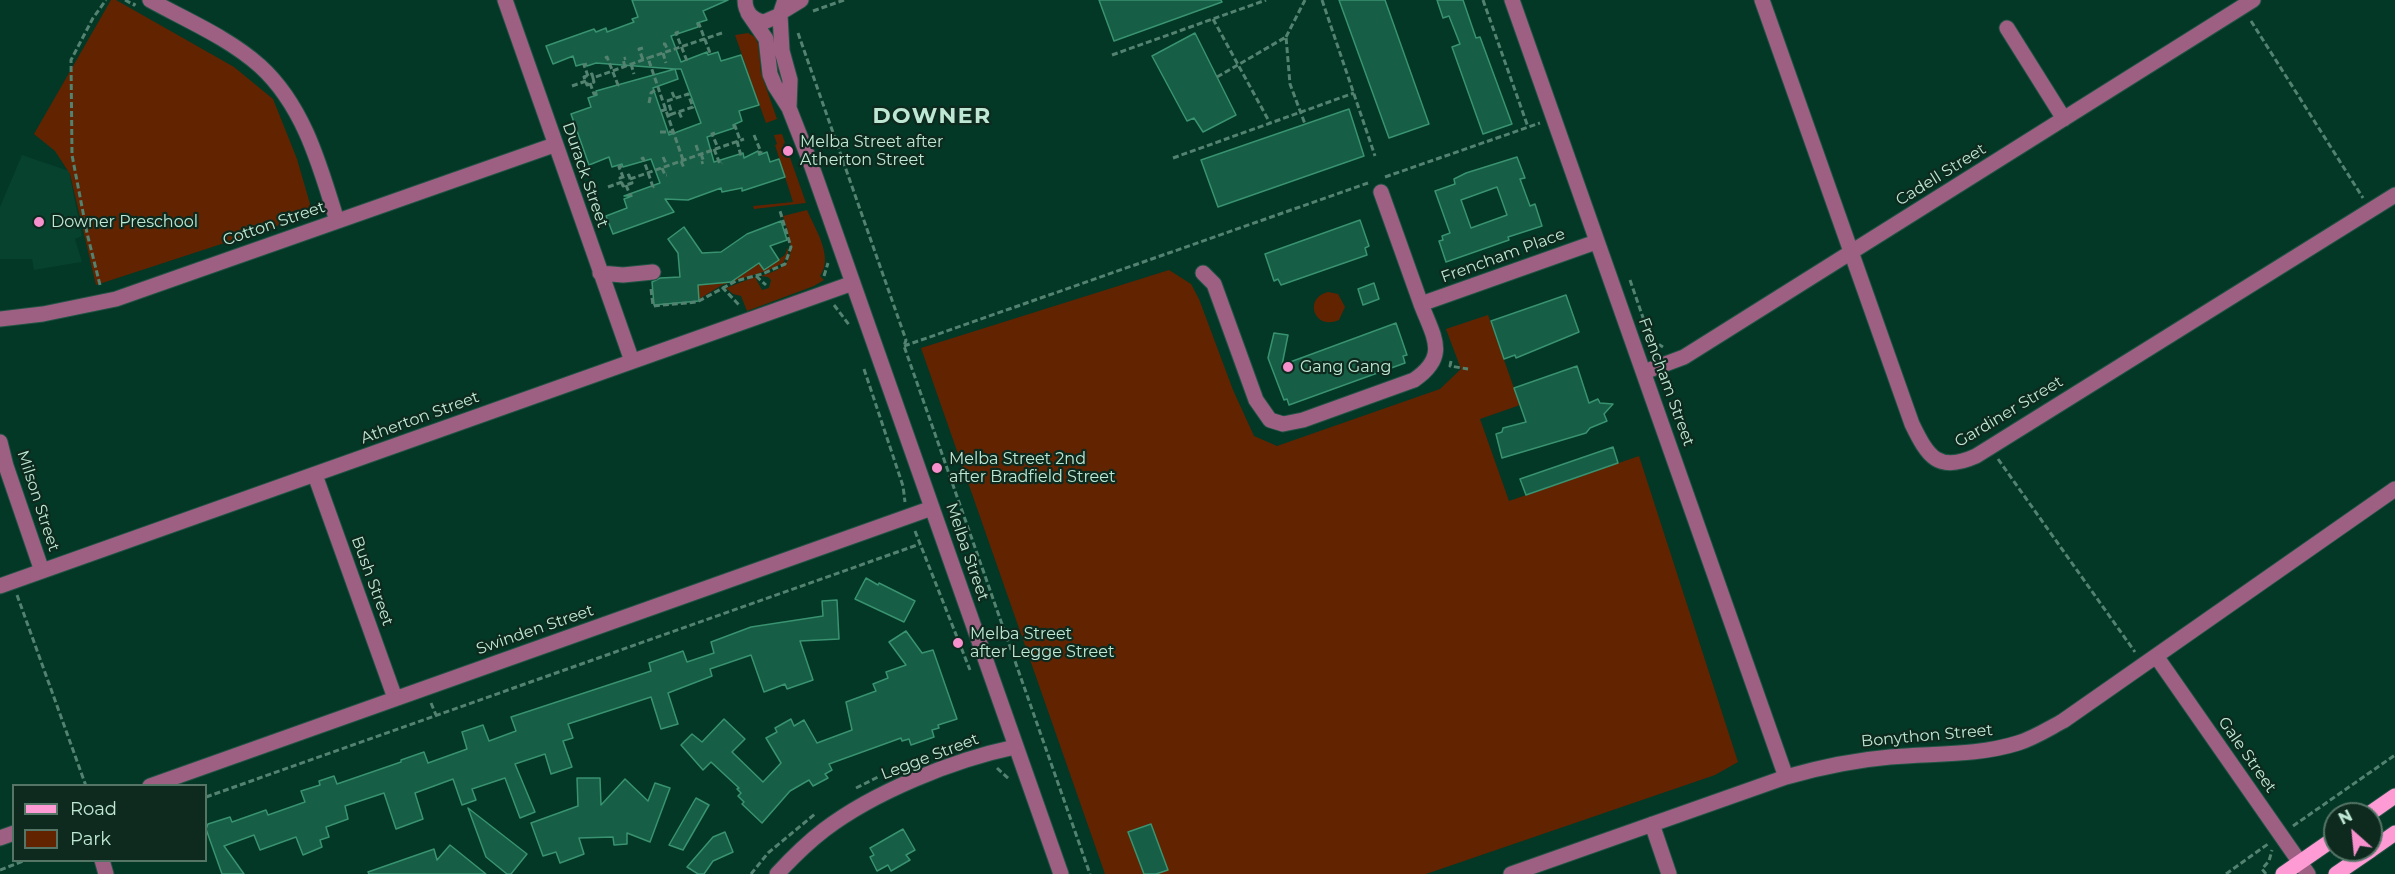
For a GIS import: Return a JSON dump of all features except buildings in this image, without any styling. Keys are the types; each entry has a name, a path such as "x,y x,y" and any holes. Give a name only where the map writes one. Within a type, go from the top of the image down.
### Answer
{"main road":[{"path":"2283,874 2304,868 2323,850"},
{"path":"2336,874 2354,862"}],"street":[{"path":"150,0 230,45 259,65 276,82 298,116 310,142 337,221"},
{"name":"Durack Street","path":"505,0 632,362"},
{"path":"746,6 752,18 764,22 801,0"},
{"name":"Frencham Street","path":"1512,0 1786,777"},
{"name":"Gardiner Street","path":"1762,0 1912,424 1925,448 1939,461 1949,464 1961,463 1990,447 2395,195"},
{"name":"Cadell Street","path":"1644,372 1684,357 2064,119 2244,2"},
{"name":"Melba Street","path":"746,6 766,39 770,74 789,108 853,283 933,508 1014,747 1061,874"},
{"name":"Melba Street","path":"783,9 782,51 790,80 789,108"},
{"path":"2007,28 2064,119"},
{"name":"Cotton Street","path":"0,319 43,314 116,299 555,145"},
{"path":"1203,273 1214,284 1256,400 1270,420 1283,424 1303,420 1414,380 1428,370 1436,354 1430,328 1378,184"},
{"name":"Frencham Place","path":"1421,304 1596,242"},
{"path":"600,273 623,275 652,272"},
{"name":"Atherton Street","path":"6,584 853,283"},
{"name":"Milson Street","path":"0,442 42,571"},
{"name":"Bush Street","path":"315,475 395,698"},
{"name":"Bonython Street","path":"1511,874 1786,777 1852,762 1973,752 2017,743 2063,721 2395,489"},
{"name":"Swinden Street","path":"156,784 933,508"},
{"name":"Gale Street","path":"2156,656 2304,868"},
{"name":"Legge Street","path":"777,874 825,829 902,784 993,752 1014,747"},
{"path":"1652,824 1669,874"}],"path":[{"path":"101,290 72,155 71,60 93,18 106,0"},
{"path":"125,0 134,5"},
{"path":"801,0 805,13 844,0"},
{"path":"1112,55 1266,0"},
{"path":"1305,0 1286,37 1290,84 1305,124"},
{"path":"1322,0 1375,156"},
{"path":"1483,0 1528,127"},
{"path":"2244,2 2371,209"},
{"path":"1213,19 1270,123"},
{"path":"697,25 699,24 705,39 710,53 708,54"},
{"path":"795,25 906,339 904,346 1090,874"},
{"path":"679,32 676,33 687,61 689,60"},
{"path":"593,78 722,33"},
{"path":"1217,77 1286,37"},
{"path":"663,45 665,44 668,51"},
{"path":"643,48 639,49 646,59 658,88 663,110 673,132 684,168"},
{"path":"663,53 666,63"},
{"path":"605,58 607,57 618,86 615,87"},
{"path":"626,58 623,59 626,67"},
{"path":"587,64 584,65 588,76"},
{"path":"631,64 634,74"},
{"path":"586,81 584,77 592,74 593,78"},
{"path":"590,83 594,82 593,78"},
{"path":"572,86 586,81 587,84 590,83 594,94 597,93"},
{"path":"649,103 649,96 658,88"},
{"path":"672,92 675,99"},
{"path":"1173,158 1354,93"},
{"path":"662,103 688,94 693,107 667,116"},
{"path":"667,101 672,114"},
{"path":"663,110 670,108"},
{"path":"679,112 682,119"},
{"path":"904,346 1378,184 1540,123"},
{"path":"733,126 740,140 741,156"},
{"path":"660,132 673,132"},
{"path":"715,133 712,134 720,164 722,163"},
{"path":"754,135 760,152 758,153"},
{"path":"630,179 740,140"},
{"path":"696,145 704,162 701,163"},
{"path":"663,157 667,166"},
{"path":"640,159 643,158 653,187 651,188"},
{"path":"622,166 620,167 623,177 620,178 623,186 626,185 630,195 632,194"},
{"path":"662,168 665,176 667,175"},
{"path":"623,177 629,175 632,183 626,185"},
{"path":"608,187 622,182"},
{"path":"652,272 653,306 697,302 722,287 780,267 787,261 791,247 780,211"},
{"path":"756,276 766,285"},
{"path":"722,287 738,302 746,322"},
{"path":"835,309 850,327 853,336"},
{"path":"1649,335 1655,342 1668,349"},
{"path":"862,362 903,486 902,496 974,679"},
{"path":"1990,447 2137,655"},
{"path":"207,797 920,544"},
{"path":"6,584 85,784"},
{"path":"2226,874 2395,755"},
{"path":"997,768 1012,782"},
{"path":"0,870 23,862"}],"shaded area":[{"name":"Downer Preschool","path":"22,155 69,171 82,236 75,239 82,262 34,270 32,259 0,259 0,207"}],"green space":[{"path":"111,0 116,0 234,67 273,99 297,159 310,204 304,217 96,285 70,174 55,151 34,134"},
{"path":"748,33 755,37 758,44 761,73 777,119 766,123 753,87 740,75 748,72 735,35"},
{"path":"782,134 785,143 783,144 787,149 806,203 754,209 753,206 793,202 775,145 777,144 774,135"},
{"path":"807,210 822,243 825,260 820,276 824,280 814,286 747,311 741,296 733,294 726,288 755,277 762,290 769,288 771,280 760,276 782,267 790,254 791,246 783,216"},
{"path":"788,247 788,254 783,263 732,282 759,263 764,269 785,255"},
{"path":"1169,270 1191,284 1199,299 1233,390 1254,436 1277,446 1440,389 1461,369 1446,329 1488,315 1520,405 1480,419 1509,501 1639,456 1738,762 1715,775 1426,874 1105,874 921,348"},
{"path":"731,282 722,285 699,299 698,285"},
{"path":"1328,292 1338,294 1345,307 1339,320 1323,321 1315,312 1316,300 1320,295"}],"place":[{"name":"Melba Street after Atherton Street","path":"788,151"},
{"name":"Downer Preschool","path":"39,222"},
{"name":"Gang Gang","path":"1288,367"},
{"name":"Melba Street 2nd after Bradfield Street","path":"937,468"},
{"name":"Melba Street after Legge Street","path":"958,643"}],"district":[{"name":"DOWNER","path":"932,117"}]}
